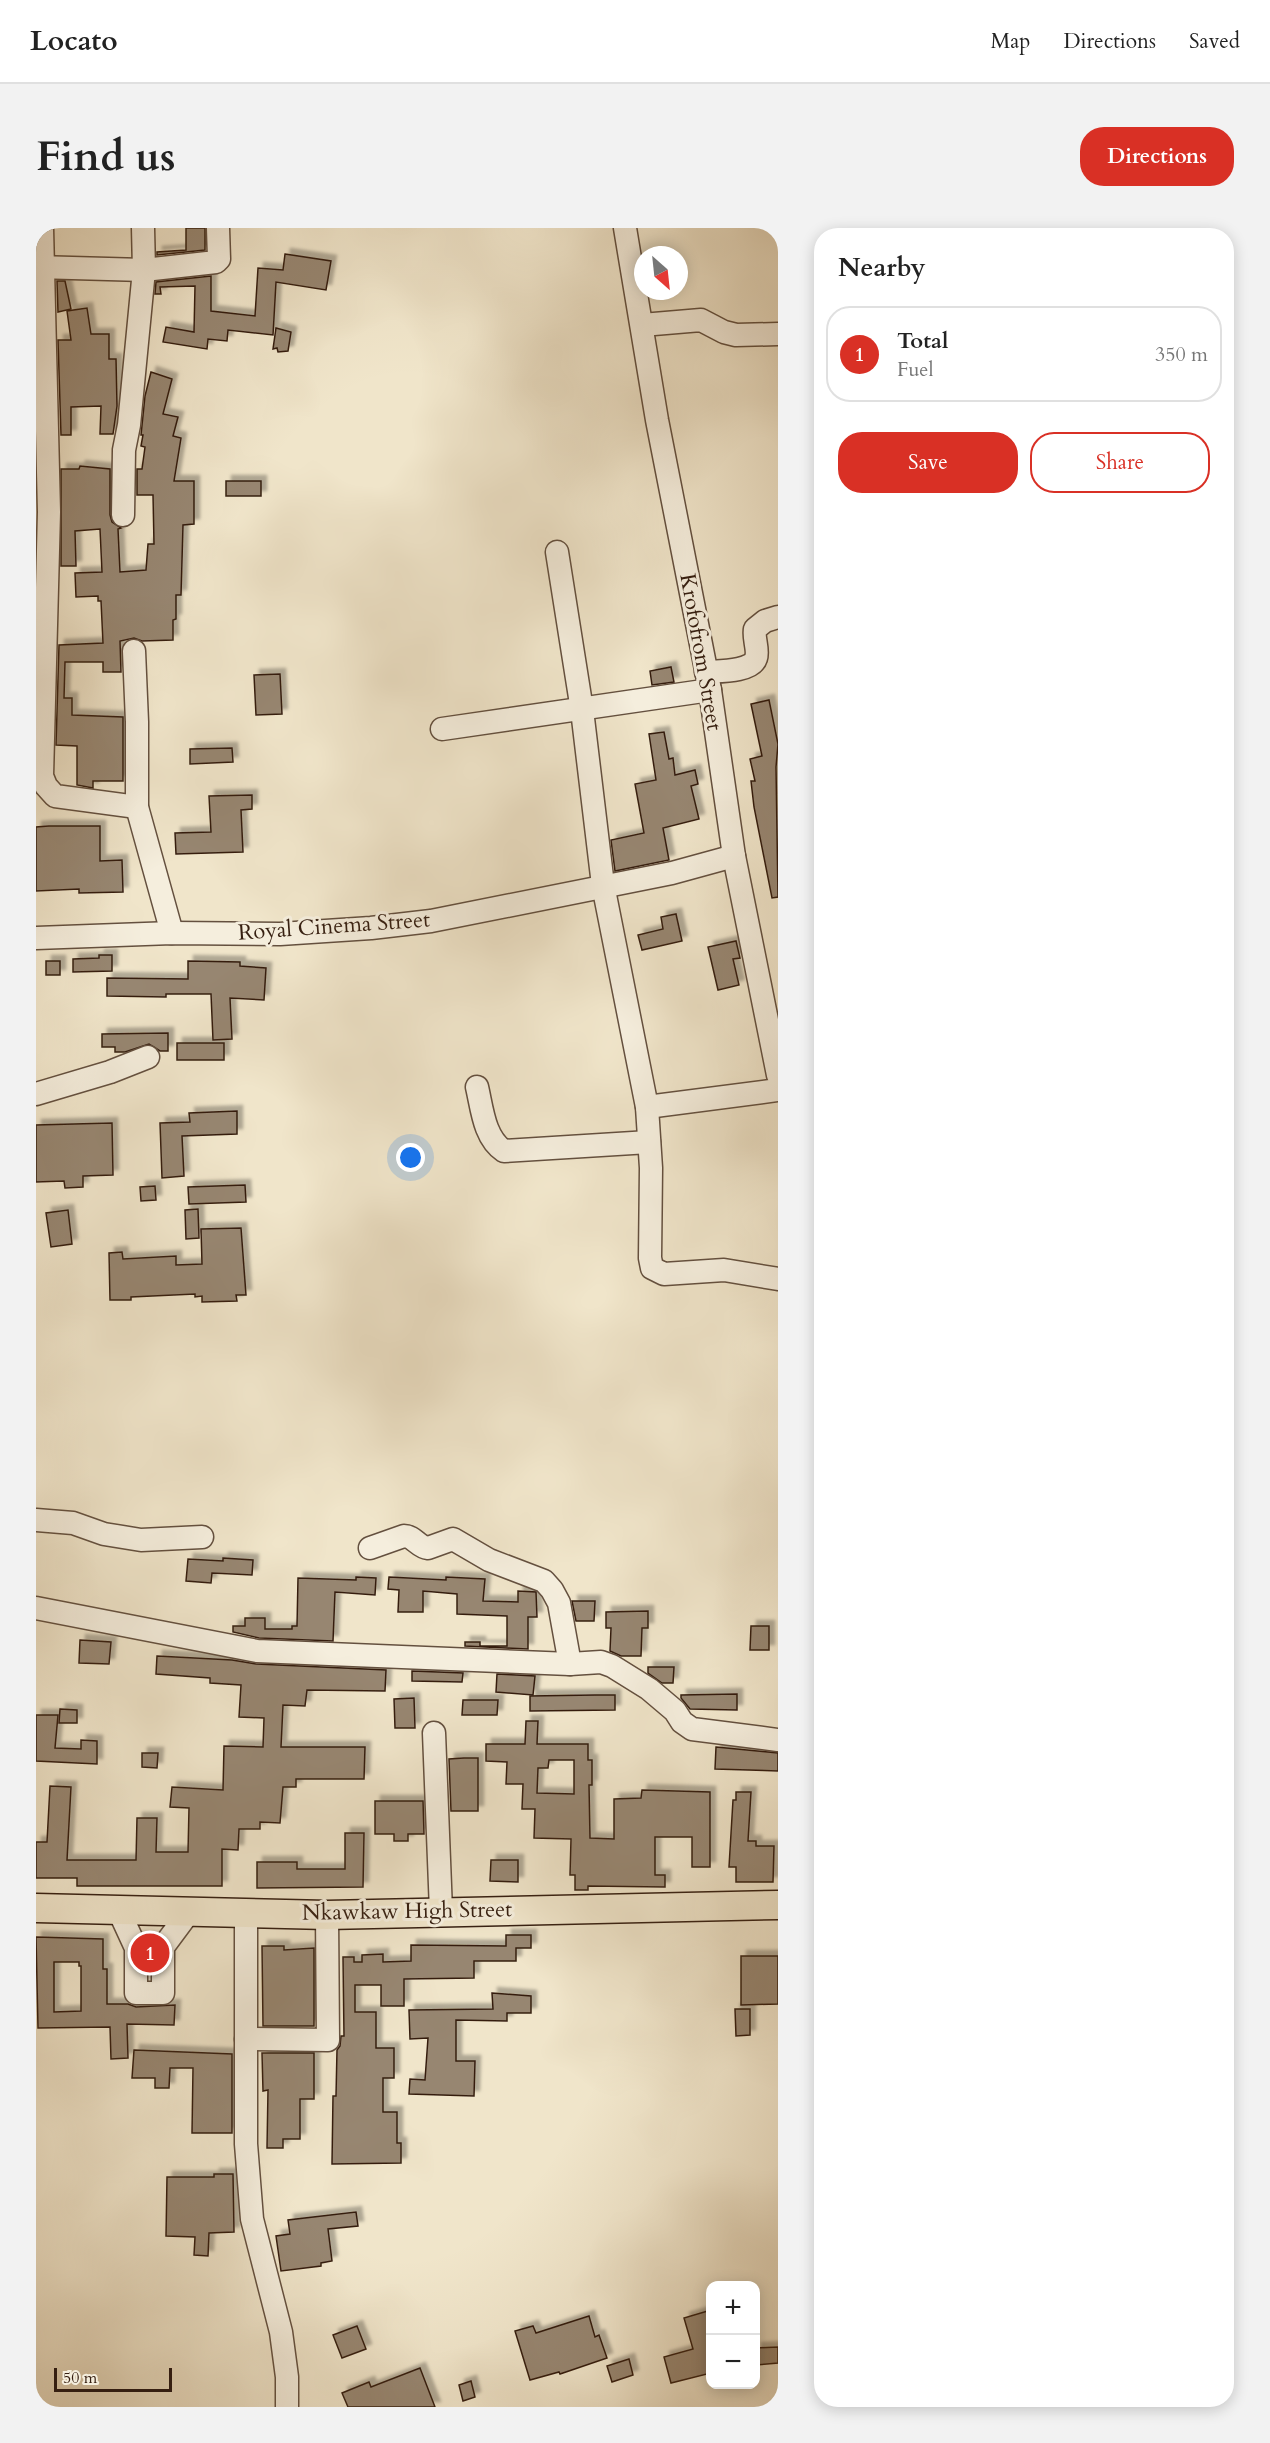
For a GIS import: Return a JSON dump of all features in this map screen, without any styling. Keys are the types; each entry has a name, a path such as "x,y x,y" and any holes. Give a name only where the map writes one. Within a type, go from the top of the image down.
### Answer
{"main road":[{"name":"Nkawkaw High Street","path":"36,1908 327,1915 778,1905"}],"street":[{"path":"42,228 40,266 42,441 49,512 42,776 46,786 55,796 137,807"},
{"path":"123,514 124,450 129,425 144,270 143,228"},
{"path":"40,266 144,270 216,262 219,259 218,228"},
{"name":"Krofofrom Street","path":"625,228 657,420 708,681 734,856 778,1075"},
{"path":"642,325 701,320 735,335 778,334"},
{"path":"557,552 582,710 603,885 647,1107 652,1268 664,1274 724,1270 778,1279"},
{"path":"442,729 582,710 708,681 752,664 757,658 755,629 765,621 778,617"},
{"path":"134,651 137,807 172,933"},
{"name":"Royal Cinema Street","path":"36,938 172,933 280,934 371,928 431,921 672,873 734,856"},
{"path":"36,1094 148,1057"},
{"path":"477,1087 490,1136 504,1151 649,1142"},
{"path":"647,1107 778,1090"},
{"path":"36,1520 73,1523 104,1533 141,1540 202,1537"},
{"path":"370,1548 404,1536 428,1548 453,1539 489,1560 544,1581 559,1603 570,1664"},
{"path":"36,1608 256,1651 570,1664 601,1662 612,1666 649,1689 692,1729 778,1740"},
{"path":"434,1733 441,1911"},
{"path":"118,1910 136,1948 136,1992 163,1993 163,1947 189,1912"},
{"path":"246,1912 246,2144 252,2219 281,2332 287,2377 287,2407"},
{"path":"246,2039 328,2040 327,1915"},
{"path":"136,1948 163,1947"}],"building":[{"path":"186,228 205,228 205,250 157,255 157,252 186,250"},
{"path":"285,254 331,261 326,290 276,282 273,335 228,330 227,341 208,339 207,349 163,342 166,327 194,332 195,286 160,287 161,294 155,294 156,282 211,276 211,311 255,316 258,268 283,270"},
{"path":"57,281 65,281 71,309 58,312"},
{"path":"87,308 91,334 109,334 109,359 116,359 117,406 113,434 100,434 101,406 71,407 71,435 61,435 58,340 71,340 67,311"},
{"path":"276,328 291,332 288,351 278,352 277,348 273,349"},
{"path":"151,372 172,379 163,414 178,417 173,436 181,438 174,481 194,481 194,524 183,525 181,595 176,595 173,640 142,641 134,638 120,641 121,672 103,672 103,662 65,662 64,698 72,698 72,715 123,717 123,781 93,781 93,788 77,785 77,746 56,745 59,645 103,643 101,601 98,601 98,596 76,597 75,573 102,572 100,529 75,531 76,566 61,566 61,469 79,469 80,466 110,469 110,515 112,522 121,528 118,529 120,572 146,570 148,544 154,544 153,495 137,495 137,469 142,469 145,447 141,446 143,435 141,435 145,396"},
{"path":"226,481 261,481 261,496 226,496"},
{"path":"671,667 674,682 652,685 650,671"},
{"path":"280,674 282,714 256,715 254,675"},
{"path":"769,700 778,744 776,767 778,897 772,898 754,807 751,781 755,781 750,759 762,756 751,704"},
{"path":"664,732 669,759 673,758 675,775 695,770 698,784 691,786 699,819 663,828 669,860 615,871 611,840 644,833 635,784 656,780 649,734"},
{"path":"232,748 233,762 190,764 190,749"},
{"path":"252,795 252,809 241,810 243,852 176,854 175,833 211,832 209,796"},
{"path":"100,826 100,861 122,860 123,892 79,893 79,889 36,891 36,827"},
{"path":"676,914 682,941 642,950 638,935 663,929 661,917"},
{"path":"736,941 740,958 733,959 739,985 718,990 708,947"},
{"path":"99,955 112,955 112,971 73,972 73,959 99,958"},
{"path":"46,961 60,961 60,975 46,975"},
{"path":"188,961 240,962 240,966 266,968 264,1000 230,998 232,1039 213,1040 211,994 166,994 166,997 107,996 107,978 188,979"},
{"path":"168,1033 168,1051 160,1051 149,1044 125,1052 115,1052 115,1047 102,1047 102,1034"},
{"path":"177,1043 224,1043 224,1060 177,1060"},
{"path":"237,1111 237,1134 182,1136 184,1176 162,1178 160,1123 190,1122 189,1113"},
{"path":"112,1123 113,1175 83,1176 83,1187 65,1188 64,1181 36,1182 36,1125"},
{"path":"245,1185 246,1202 189,1204 188,1187"},
{"path":"155,1186 156,1200 141,1201 140,1187"},
{"path":"198,1209 199,1238 186,1239 185,1210"},
{"path":"68,1210 72,1244 51,1247 46,1213"},
{"path":"241,1228 246,1295 236,1295 237,1301 202,1302 202,1296 195,1297 195,1294 110,1300 109,1253 122,1252 123,1259 176,1256 176,1265 202,1264 201,1229"},
{"path":"223,1558 253,1560 252,1575 212,1573 211,1583 186,1581 188,1559 223,1561"},
{"path":"356,1577 376,1578 375,1595 335,1592 333,1641 259,1638 233,1632 233,1626 245,1626 245,1618 265,1618 265,1629 292,1629 292,1626 297,1626 298,1578 356,1580"},
{"path":"389,1577 446,1580 446,1577 485,1579 483,1601 518,1602 518,1591 536,1592 537,1617 528,1617 528,1649 465,1646 465,1642 480,1642 480,1646 507,1646 507,1616 457,1614 457,1594 423,1591 423,1612 398,1612 399,1590 388,1589"},
{"path":"572,1601 595,1601 594,1621 576,1621"},
{"path":"648,1611 648,1628 642,1628 641,1656 621,1656 610,1651 611,1628 606,1628 606,1612"},
{"path":"751,1626 769,1626 769,1650 750,1650"},
{"path":"80,1640 111,1642 109,1664 79,1663"},
{"path":"157,1656 232,1660 256,1664 386,1670 385,1691 307,1690 305,1706 283,1705 281,1747 365,1747 364,1779 296,1779 296,1787 283,1787 280,1823 260,1822 260,1829 239,1829 238,1850 222,1849 222,1886 77,1886 77,1878 36,1878 36,1842 47,1842 50,1786 71,1787 67,1860 136,1860 137,1818 157,1818 156,1852 188,1852 189,1808 170,1807 172,1787 223,1790 224,1746 263,1747 264,1718 239,1717 241,1685 210,1683 210,1678 156,1674"},
{"path":"648,1667 674,1667 673,1683 662,1683 648,1673"},
{"path":"412,1671 463,1673 462,1682 412,1681"},
{"path":"497,1674 535,1676 533,1695 496,1692"},
{"path":"737,1694 737,1710 690,1709 681,1698 681,1695"},
{"path":"615,1695 615,1710 530,1711 530,1696"},
{"path":"414,1698 415,1728 395,1728 394,1699"},
{"path":"463,1700 498,1700 497,1715 462,1715"},
{"path":"60,1709 77,1710 77,1723 59,1723"},
{"path":"36,1715 58,1715 55,1748 81,1749 81,1740 97,1741 97,1764 36,1761"},
{"path":"526,1721 538,1721 537,1744 588,1744 588,1760 592,1760 592,1785 589,1785 590,1838 614,1839 614,1799 641,1798 642,1790 710,1792 710,1867 692,1867 692,1837 655,1837 655,1875 665,1875 665,1887 588,1886 588,1890 575,1890 575,1875 570,1875 571,1839 534,1838 535,1809 522,1809 523,1784 506,1784 507,1762 486,1761 486,1744 525,1744","holes":["549,1760 574,1760 574,1794 537,1793 538,1768 548,1768"]},
{"path":"716,1747 778,1753 778,1771 715,1769"},
{"path":"142,1753 158,1753 157,1768 142,1767"},
{"path":"478,1758 478,1811 451,1811 449,1759"},
{"path":"736,1792 751,1792 748,1841 756,1841 756,1846 774,1846 773,1882 736,1882 736,1867 729,1867 733,1800 736,1800"},
{"path":"375,1801 423,1801 424,1834 408,1834 408,1841 394,1841 394,1834 375,1834"},
{"path":"345,1833 364,1833 363,1887 257,1888 257,1862 297,1862 297,1869 345,1869"},
{"path":"491,1860 518,1860 518,1882 490,1881"},
{"path":"506,1935 531,1935 531,1948 516,1948 516,1961 474,1961 474,1978 404,1979 404,2006 381,2006 381,1985 355,1985 355,2012 376,2012 376,2048 394,2048 394,2078 383,2078 383,2112 397,2112 397,2143 401,2143 401,2163 332,2164 333,2096 336,2096 337,2050 341,2036 344,2036 343,1957 354,1957 354,1962 362,1962 362,1955 383,1954 383,1962 411,1961 411,1945 506,1946"},
{"path":"36,1937 103,1939 103,1969 107,1969 107,2004 128,2004 136,2007 175,2005 174,2025 127,2024 128,2058 111,2059 110,2027 38,2028","holes":["54,1962 79,1962 81,1966 81,2011 54,2012"]},
{"path":"262,1946 284,1946 284,1950 314,1948 314,2026 263,2026"},
{"path":"741,1956 778,1956 778,2004 741,2005"},
{"path":"492,1993 531,1996 531,2013 507,2013 507,2021 456,2020 456,2061 475,2061 474,2096 409,2094 410,2079 425,2080 428,2038 410,2039 409,2010 493,2009"},
{"path":"735,2009 750,2009 750,2035 736,2036"},
{"path":"134,2050 232,2054 232,2133 192,2133 193,2068 170,2068 169,2088 155,2088 155,2078 132,2078"},
{"path":"262,2053 314,2053 314,2099 300,2099 300,2139 283,2139 283,2148 267,2148 268,2090 263,2091"},
{"path":"214,2174 233,2174 234,2232 209,2233 208,2256 194,2255 195,2237 166,2236 167,2177 214,2177"},
{"path":"356,2212 358,2226 328,2229 332,2261 321,2263 321,2266 281,2271 276,2236 290,2234 288,2220"},
{"path":"706,2311 706,2374 671,2383 664,2357 693,2349 684,2318"},
{"path":"589,2316 595,2337 599,2335 607,2358 560,2374 559,2372 530,2380 515,2331 533,2326 536,2333"},
{"path":"357,2326 366,2349 342,2358 333,2335"},
{"path":"778,2347 778,2363 760,2365 760,2348"},
{"path":"629,2359 633,2375 612,2382 607,2366"},
{"path":"420,2368 435,2407 348,2407 342,2393 369,2382 371,2387"},
{"path":"471,2381 475,2397 463,2401 459,2385"}],"place":[{"name":"Total","path":"150,1953"}]}
